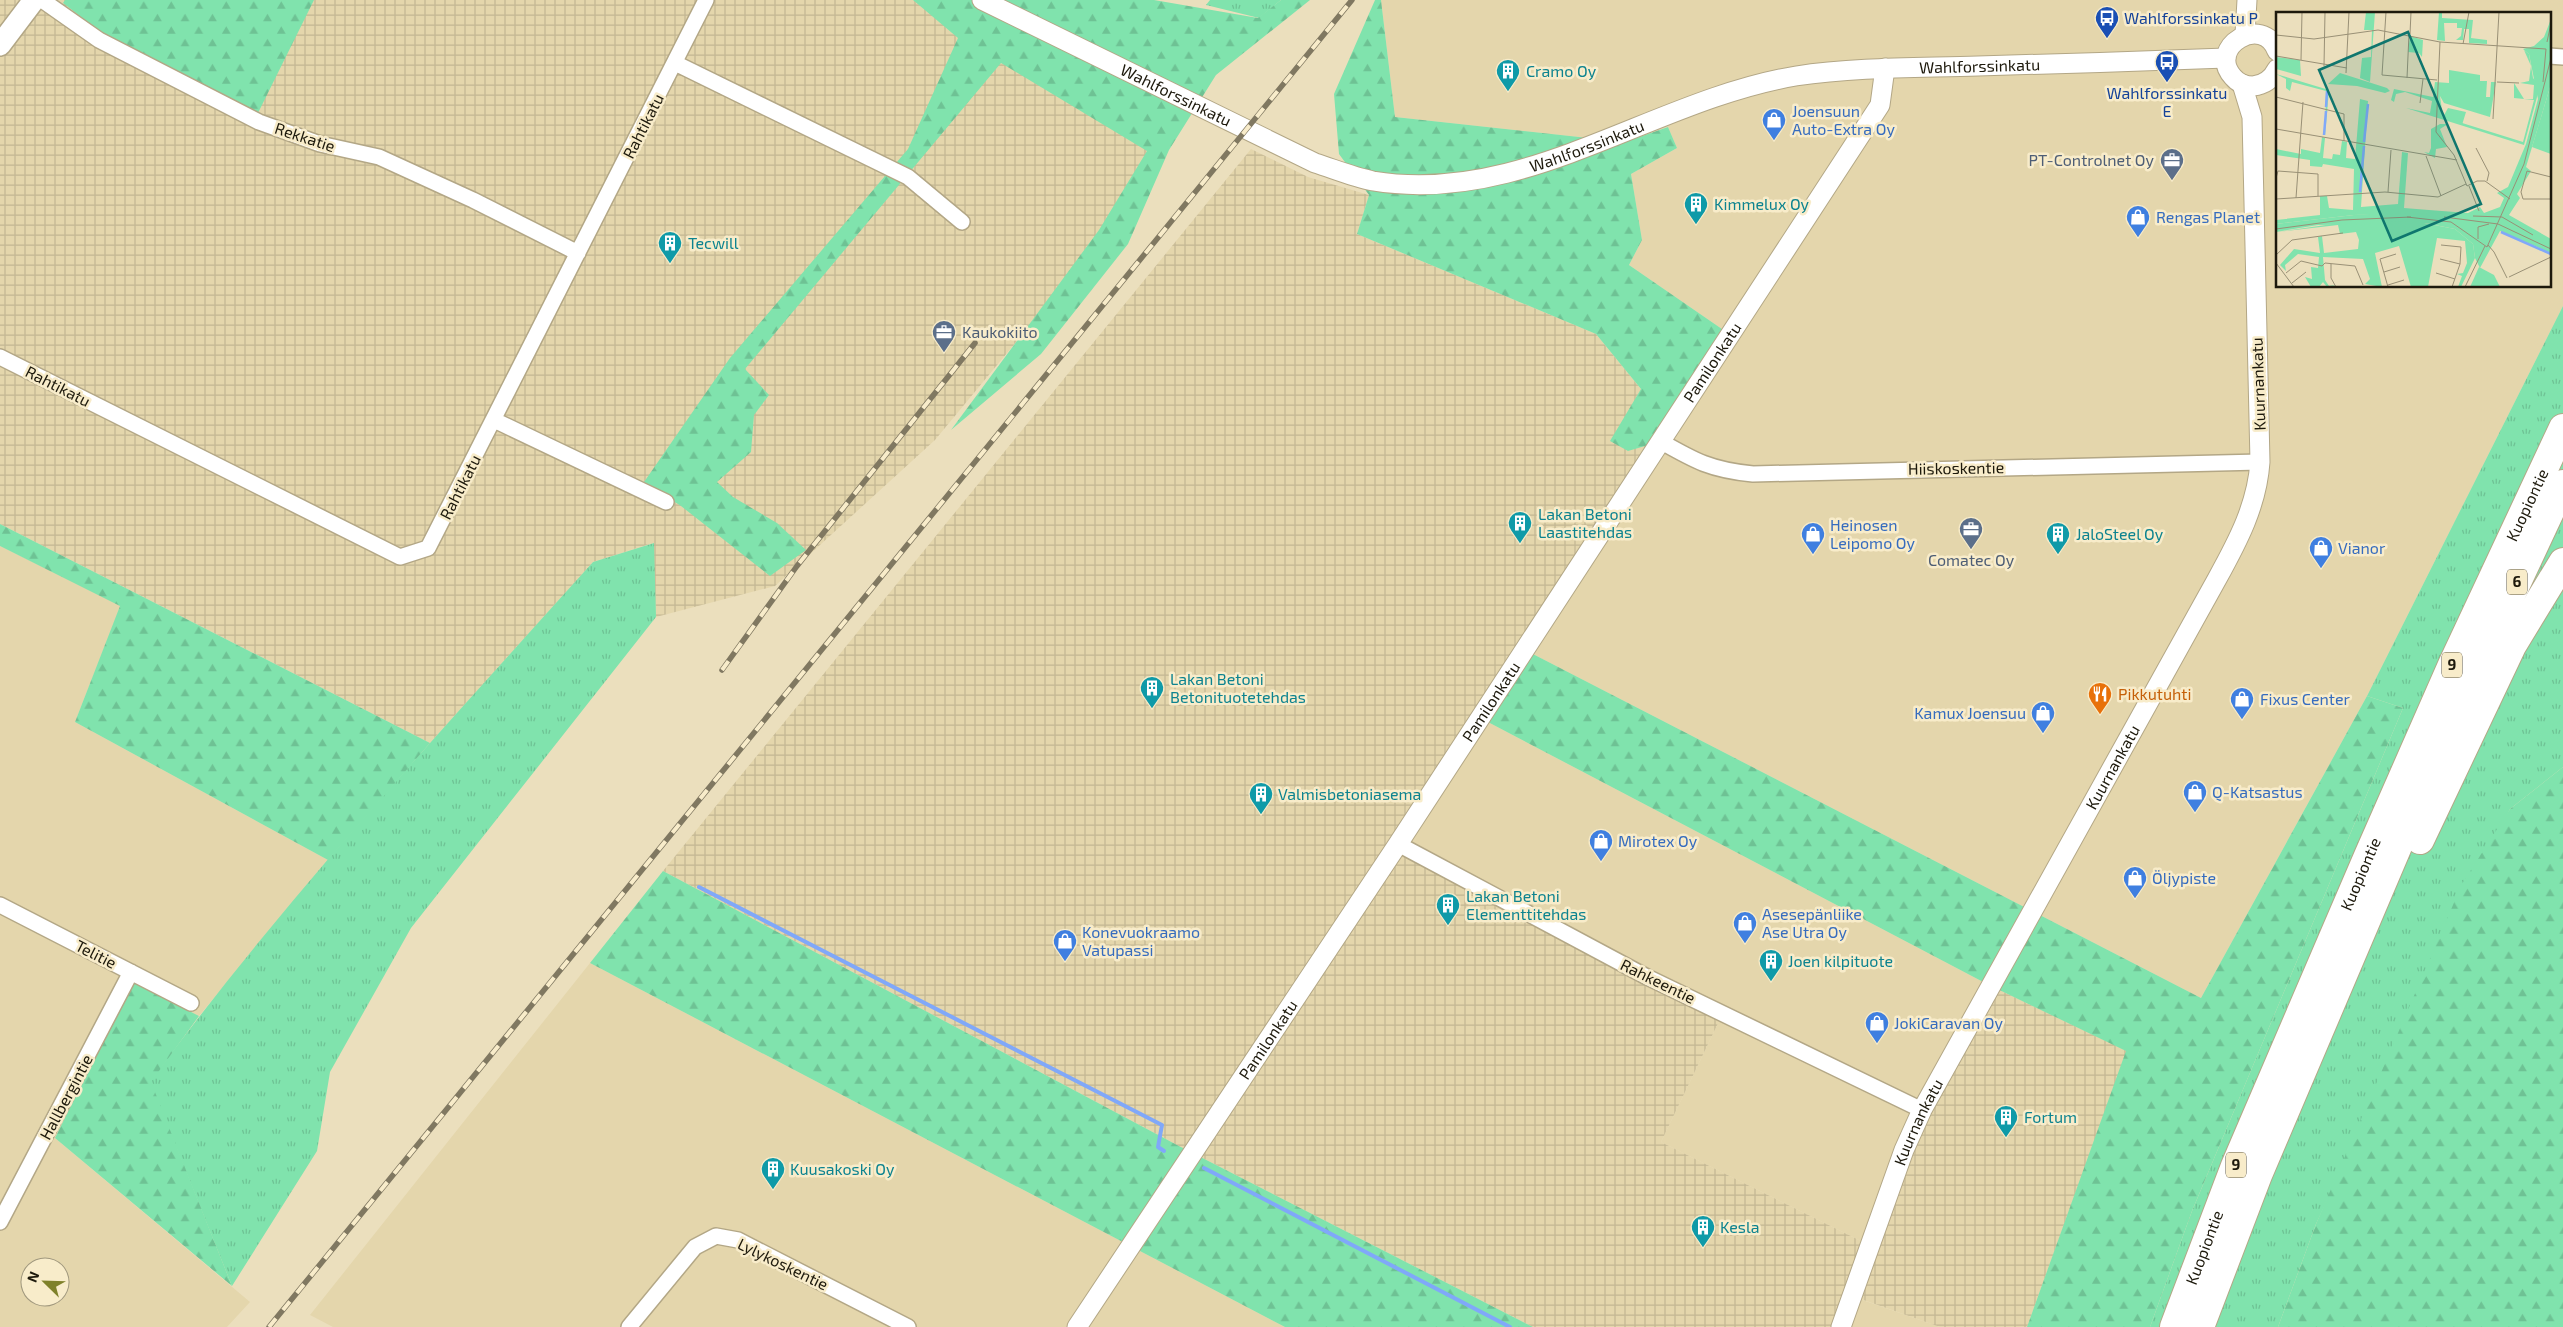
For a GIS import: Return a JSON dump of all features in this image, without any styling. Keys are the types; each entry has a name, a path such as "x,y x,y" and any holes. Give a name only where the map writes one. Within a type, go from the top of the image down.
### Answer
{"highway":[{"path":"2551,480 2563,420"},
{"name":"Kuopiontie","path":"2200,1327 2258,1175 2438,754 2472,680 2551,480 2563,428"},
{"name":"Kuopiontie","path":"2174,1327 2235,1166 2368,856 2551,480"},
{"path":"2334,998 2370,945 2512,646 2563,562"}],"main road":[{"path":"0,45 34,0"}],"street":[{"name":"Rekkatie","path":"42,0 99,40 259,122 320,144 379,157 472,200 578,253"},
{"name":"Rahtikatu","path":"0,357 400,557 428,548 706,0"},
{"name":"Wahlforssinkatu","path":"982,0 1315,163 1353,176 1391,183 1450,183 1503,175 1552,160 1647,123 1754,86 1811,74 1885,68 2226,58"},
{"path":"2246,34 2247,0"},
{"path":"2274,73 2249,86 2242,84 2230,74 2226,58 2232,43 2246,34 2263,36 2276,48"},
{"path":"2550,56 2563,57"},
{"path":"675,63 908,177 962,222"},
{"name":"Pamilonkatu","path":"1077,1327 1398,844 1880,105 1885,68"},
{"name":"Kuurnankatu","path":"2252,151 2274,73"},
{"name":"Kuurnankatu","path":"1840,1327 1904,1150 1922,1110 2230,555 2254,502 2260,462 2252,118 2242,84"},
{"path":"494,420 666,502"},
{"name":"Hiiskoskentie","path":"1660,440 1697,462 1722,471 1753,474 2260,462"},
{"name":"Rahkeentie","path":"1398,844 1647,977 1922,1110"},
{"name":"Telitie","path":"0,905 191,1003"},
{"name":"Hallbergintie","path":"0,1222 131,972"},
{"name":"Lylykoskentie","path":"629,1327 695,1247 716,1236 738,1240 908,1327"}],"shaded area":[{"path":"0,0 925,0 1166,125 1104,236 935,440 775,586 656,617 653,543 593,562 430,743 0,524"},
{"path":"1381,0 2563,0 2563,306 2367,696 2201,998 1529,652 1735,338 1629,265 1642,240 1631,174 1677,148 1668,127 1625,142 1395,117"},
{"path":"1251,149 1308,177 1369,195 1357,234 1596,334 1641,389 1669,439 1403,853 1722,1015 1661,1142 1867,1244 1987,984 2127,1051 2027,1327 1940,1327 1855,1297 1843,1327 1533,1327 1177,1145 663,871"},
{"path":"0,546 121,605 75,722 328,860 199,1016 132,982 55,1138 250,1302 227,1327 0,1327"},
{"path":"1486,721 1987,984 1867,1244 1661,1142 1722,1015 1403,853"},
{"path":"590,963 1285,1327 333,1327 310,1315"},
{"path":"1854,1297 1940,1327 1843,1327"}],"green space":[{"path":"65,0 314,0 258,113 102,33 63,3"},
{"path":"913,0 1154,0 1258,18 1281,0 1310,0 1216,75 1169,150 1128,244 1041,354 951,430 1099,230 1147,151 1001,63 745,369 769,395 754,415 751,452 717,482 733,497 777,523 806,550 770,576 681,506 644,482 730,358 908,149 958,38"},
{"path":"1210,0 1281,0 1259,18 1206,5"},
{"path":"1375,0 1381,0 1395,117 1625,142 1668,127 1677,148 1631,174 1642,240 1629,265 1735,338 1669,439 1628,451 1610,441 1641,389 1596,334 1357,234 1369,195 1339,154 1334,94"},
{"path":"2563,306 2563,767 2510,809 2316,1224 2278,1327 2150,1327 2192,1211 2403,708 2367,696"},
{"path":"0,524 430,743 328,860 75,722 120,606 0,546"},
{"path":"654,543 656,617 411,928 330,1072 317,1151 232,1286 150,1082 309,881 593,562"},
{"path":"1529,652 2201,998 2367,696 2403,708 2192,1211 2150,1327 2027,1327 2126,1051 1987,984 1486,721"},
{"path":"2563,767 2563,1327 2278,1327 2316,1224 2462,884 2510,809"},
{"path":"663,871 1177,1145 1533,1327 1285,1327 590,963"},
{"path":"132,982 199,1016 151,1082 232,1286 55,1138"}],"waterway":[{"path":"699,887 1162,1125 1158,1147 1164,1151"},
{"path":"1204,1168 1510,1327"}],"railway":[{"path":"269,1327 1352,0"},
{"path":"722,670 797,566 975,343"}],"place":[{"name":"Wahlforssinkatu P","path":"2107,39"},
{"name":"Wahlforssinkatu E","path":"2167,83"},
{"name":"Cramo Oy","path":"1508,92"},
{"name":"Joensuun Auto-Extra Oy","path":"1774,141"},
{"name":"PT-Controlnet Oy","path":"2172,181"},
{"name":"Kimmelux Oy","path":"1696,225"},
{"name":"Rengas Planet","path":"2138,238"},
{"name":"Tecwill","path":"670,264"},
{"name":"Kaukokiito","path":"944,353"},
{"name":"Lakan Betoni Laastitehdas","path":"1520,544"},
{"name":"Comatec Oy","path":"1971,550"},
{"name":"Heinosen Leipomo Oy","path":"1813,555"},
{"name":"JaloSteel Oy","path":"2058,555"},
{"name":"Vianor","path":"2321,569"},
{"name":"Lakan Betoni Betonituotetehdas","path":"1152,709"},
{"name":"Pikkutuhti","path":"2100,715"},
{"name":"Fixus Center","path":"2242,720"},
{"name":"Kamux Joensuu","path":"2043,734"},
{"name":"Q-Katsastus","path":"2195,813"},
{"name":"Valmisbetoniasema","path":"1261,815"},
{"name":"Mirotex Oy","path":"1601,862"},
{"name":"Öljypiste","path":"2135,899"},
{"name":"Lakan Betoni Elementtitehdas","path":"1448,926"},
{"name":"Asesepänliike Ase Utra Oy","path":"1745,944"},
{"name":"Konevuokraamo Vatupassi","path":"1065,962"},
{"name":"Joen kilpituote","path":"1771,982"},
{"name":"JokiCaravan Oy","path":"1877,1044"},
{"name":"Fortum","path":"2006,1138"},
{"name":"Kuusakoski Oy","path":"773,1190"},
{"name":"Kesla","path":"1703,1248"}]}
